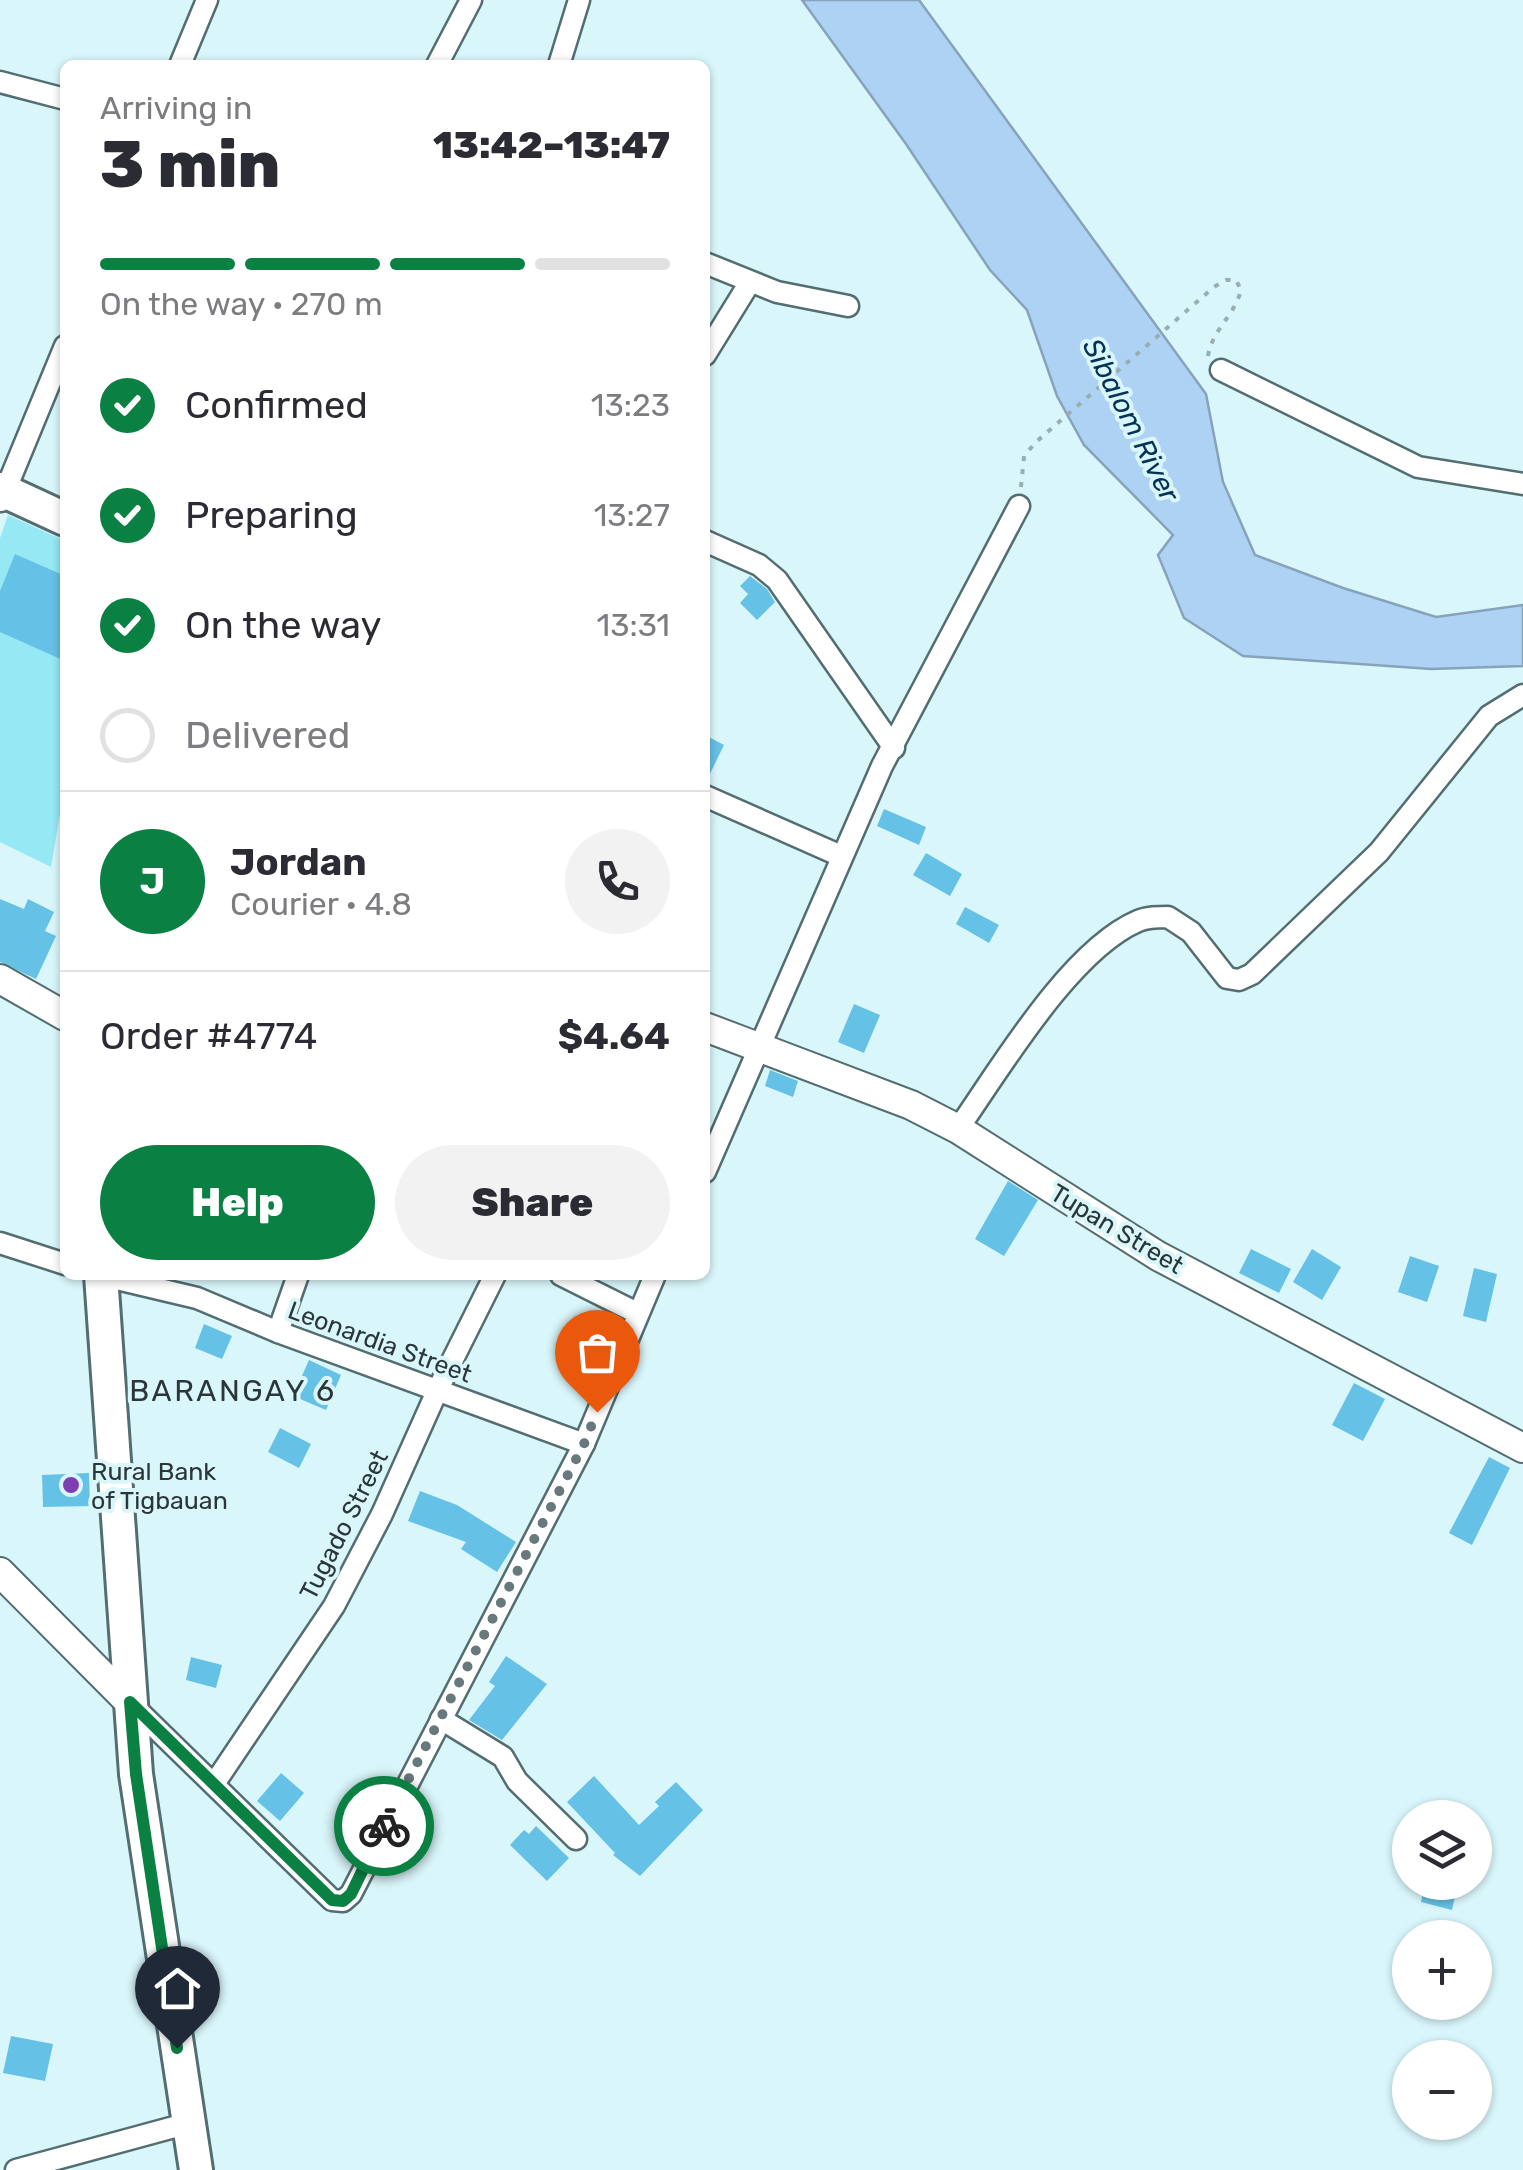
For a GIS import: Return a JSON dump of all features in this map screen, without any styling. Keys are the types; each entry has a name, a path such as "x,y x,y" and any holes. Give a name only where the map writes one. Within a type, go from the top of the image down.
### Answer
{"main road":[{"path":"2,494 60,516"},
{"path":"0,979 60,1013"},
{"name":"Tupan Street","path":"710,1029 911,1104 958,1129 1158,1256 1523,1448"},
{"path":"101,1280 136,1774 196,2170"},
{"path":"0,1572 130,1702"}],"street":[{"path":"182,60 207,0"},
{"path":"440,60 471,0"},
{"path":"561,60 579,0"},
{"path":"0,82 60,98"},
{"path":"710,265 777,292 848,306"},
{"path":"710,346 750,282"},
{"path":"2,494 60,358"},
{"path":"1222,370 1418,467 1523,484"},
{"path":"710,1160 882,766 1019,506"},
{"path":"710,543 759,565 776,580 894,748"},
{"path":"958,1129 1066,980 1100,946 1134,922 1168,916 1191,932 1227,978 1239,980 1252,974 1379,852 1488,716 1523,695"},
{"path":"710,798 842,856"},
{"path":"0,1243 60,1262"},
{"name":"Leonardia Street","path":"128,1280 197,1298 278,1332 584,1444"},
{"path":"278,1332 296,1280"},
{"name":"Tugado Street","path":"214,1784 334,1606 493,1280"},
{"path":"571,1280 636,1313"},
{"path":"130,1702 332,1900 343,1901 351,1894 584,1444 652,1280"},
{"path":"441,1719 503,1757 517,1780 576,1839"},
{"path":"16,2170 189,2123"}],"path":[{"path":"1019,506 1024,456 1036,442 1199,300 1226,280 1236,280 1241,290 1238,300 1211,341 1208,354 1212,364 1222,370"}],"shaded area":[{"path":"8,515 60,539 60,814 51,867 0,842 0,538"}],"water":[{"name":"Sibalom River","path":"802,0 919,0 1206,394 1223,482 1255,555 1436,617 1523,605 1523,666 1431,669 1243,656 1184,618 1158,555 1173,535 1084,445 1057,396 1027,310 990,270 906,144"}],"building":[{"path":"15,554 60,574 60,659 0,632 0,591"},
{"path":"750,576 767,589 775,602 757,620 740,603 748,594 740,586"},
{"path":"710,738 724,745 710,774"},
{"path":"884,809 926,827 919,845 877,826"},
{"path":"926,853 962,874 950,896 913,875"},
{"path":"0,899 24,909 28,899 54,912 45,931 56,936 36,979 0,962"},
{"path":"965,907 999,925 989,943 956,924"},
{"path":"854,1004 880,1015 864,1053 838,1042"},
{"path":"770,1070 798,1081 793,1097 765,1086"},
{"path":"1008,1181 1038,1200 1004,1256 975,1239"},
{"path":"1251,1249 1291,1269 1279,1293 1239,1273"},
{"path":"1312,1249 1341,1267 1322,1300 1293,1282"},
{"path":"1410,1256 1439,1266 1427,1302 1398,1292"},
{"path":"1474,1268 1497,1274 1486,1322 1463,1316"},
{"path":"204,1324 232,1336 222,1359 195,1348"},
{"path":"575,1339 606,1357 594,1384 567,1371 570,1364 565,1361"},
{"path":"309,1360 341,1375 326,1410 293,1396"},
{"path":"1354,1383 1385,1399 1363,1441 1332,1425"},
{"path":"280,1428 311,1444 299,1468 268,1452"},
{"path":"1489,1457 1510,1468 1472,1545 1449,1533"},
{"path":"89,1473 90,1506 43,1507 42,1475"},
{"path":"420,1491 457,1505 516,1542 497,1572 461,1549 466,1542 408,1521"},
{"path":"506,1656 547,1684 502,1740 469,1720 495,1686 489,1682"},
{"path":"191,1657 222,1665 216,1688 186,1680"},
{"path":"281,1773 304,1793 280,1821 257,1801"},
{"path":"594,1776 639,1825 676,1782 703,1810 640,1876 613,1855 567,1802"},
{"path":"536,1826 569,1858 547,1881 510,1845 524,1830 529,1834"},
{"path":"1421,1900 1454,1900 1452,1910"},
{"path":"11,2036 53,2044 45,2081 3,2073"}],"way so far":[{"path":"384,1826 584,1444 597,1412"}],"place":[{"name":"Rural Bank of Tigbauan","path":"71,1485"}],"district":[{"name":"BARANGAY 6","path":"233,1391"}],"route":[{"path":"177,2048 136,1774 130,1702 332,1900 343,1901 351,1894 384,1826"}]}
